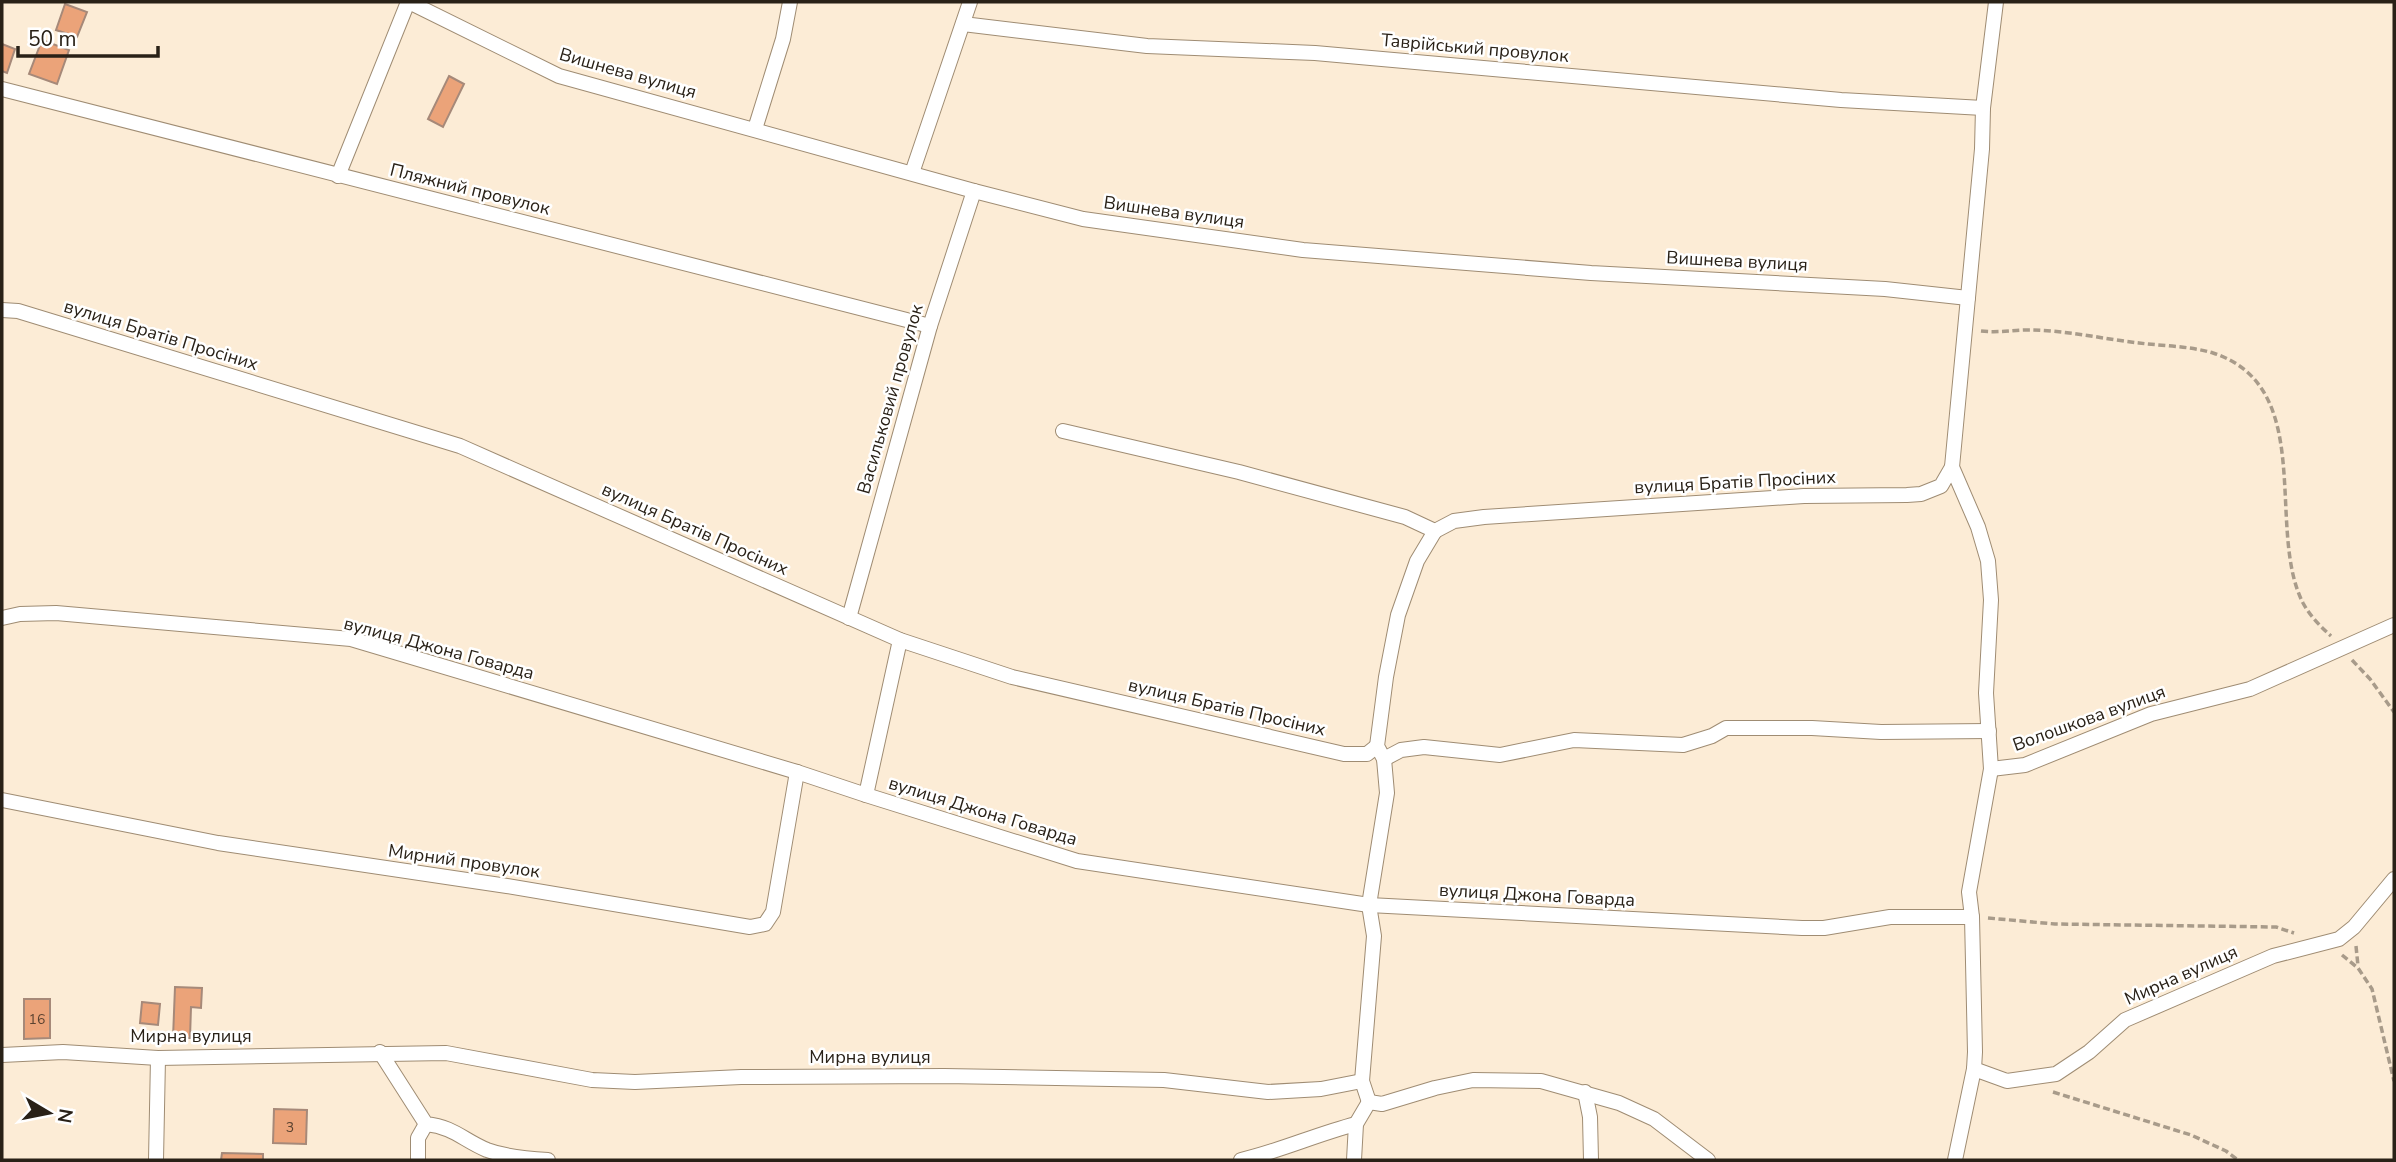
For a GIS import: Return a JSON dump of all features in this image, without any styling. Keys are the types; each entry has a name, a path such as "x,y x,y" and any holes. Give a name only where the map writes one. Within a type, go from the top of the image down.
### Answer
{"street":[{"name":"Вишнева вулиця","path":"408,2 559,76 1083,219 1303,250 1591,273 1885,289 1968,298"},
{"path":"338,176 408,2"},
{"path":"755,129 783,39 790,2"},
{"path":"912,173 970,2"},
{"path":"1955,1160 1974,1069 1972,917 1969,892 1992,769 1986,693 1991,600 1988,561 1978,527 1952,467 1982,149 1983,108 1996,2"},
{"name":"Таврійський провулок","path":"963,23 1147,46 1315,53 1842,100 1983,108"},
{"name":"Пляжний провулок","path":"2,89 930,327"},
{"name":"Васильковий провулок","path":"849,618 930,327 974,191"},
{"name":"вулиця Братів Просіних","path":"2,310 18,312 460,446 900,640 1012,677 1344,754 1424,747 1500,755 1574,740 1683,745 1713,736 1726,728 1812,728 1881,732 1989,731"},
{"path":"1063,431 1239,472 1405,517 1435,531 1417,561 1398,615 1386,677 1380,752 1387,793 1369,905 1374,936 1362,1081 1369,1102 1356,1124 1354,1160"},
{"name":"вулиця Братів Просіних","path":"1435,531 1454,521 1484,517 1804,496 1914,495 1941,486 1952,467"},
{"name":"вулиця Джона Говарда","path":"2,618 20,614 56,613 351,639 797,772 1077,861 1369,905 1802,928 1824,928 1891,917 1972,917"},
{"name":"Волошкова вулиця","path":"1992,769 2025,765 2151,714 2250,689 2394,625"},
{"path":"866,796 900,640"},
{"name":"Мирний провулок","path":"2,800 218,843 507,886 750,927 765,924 773,912 797,772"},
{"name":"Мирна вулиця","path":"1974,1069 2007,1081 2056,1074 2089,1052 2125,1020 2273,956 2339,939 2354,927 2394,879"},
{"name":"Мирна вулиця","path":"2,1055 63,1052 158,1058 380,1052 446,1053 592,1080 635,1082 741,1077 958,1076 1164,1080 1268,1092 1321,1089 1362,1081"},
{"path":"380,1052 426,1124"},
{"path":"156,1160 158,1058"},
{"path":"1369,1102 1382,1104 1473,1080 1541,1081 1619,1103 1654,1119 1708,1160"},
{"path":"1585,1092 1590,1118 1591,1160"},
{"path":"418,1160 418,1138 426,1124"},
{"path":"426,1124 445,1126 488,1150 528,1159 548,1160"},
{"path":"1241,1160 1356,1124"}],"path":[{"path":"1966,324 1976,330 1998,333 2028,330 2181,348 2213,353 2241,365 2260,384 2272,409 2282,445 2292,562 2303,603 2320,626 2370,679 2394,712"},
{"path":"1972,917 2066,924 2276,927 2324,943 2336,949 2358,968 2372,989 2394,1081"},
{"path":"2043,1090 2191,1135 2226,1151 2238,1160"}],"building":[{"path":"65,4 87,12 77,37 56,30"},
{"path":"42,40 69,50 57,84 29,74"},
{"path":"2,44 15,49 7,73 2,71"},
{"path":"449,76 464,84 443,127 428,119"},
{"path":"175,987 202,988 201,1008 191,1007 190,1038 173,1038"},
{"path":"24,999 50,999 50,1038 24,1039"},
{"path":"142,1002 160,1004 158,1025 140,1023"},
{"path":"274,1109 307,1110 306,1144 273,1143"},
{"path":"222,1153 263,1154 263,1160 221,1160"}]}
